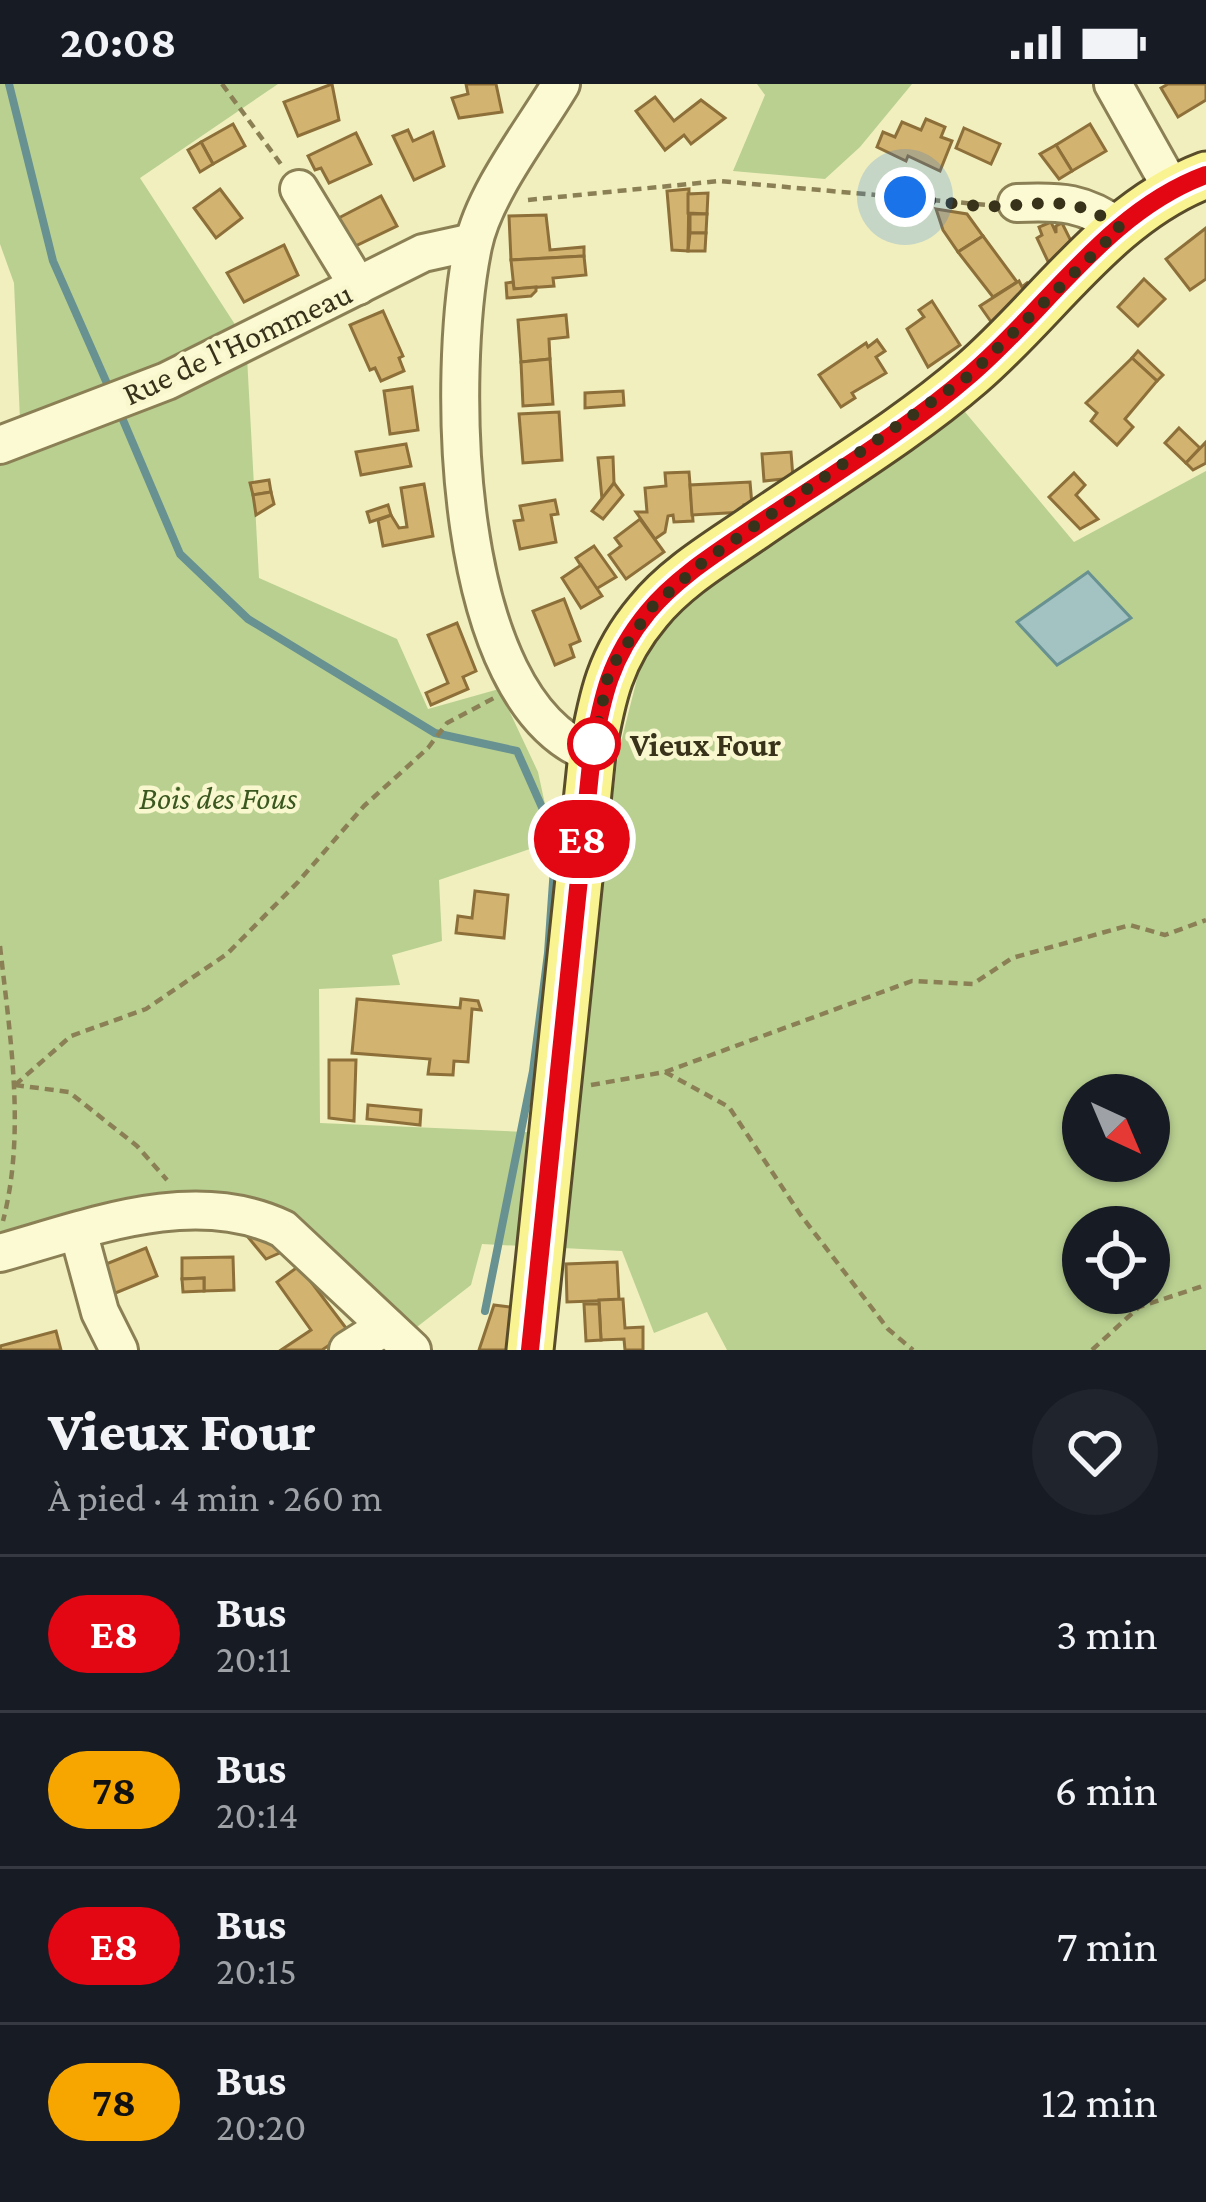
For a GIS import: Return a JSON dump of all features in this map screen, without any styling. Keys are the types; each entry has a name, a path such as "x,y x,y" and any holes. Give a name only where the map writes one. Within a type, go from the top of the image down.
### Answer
{"main road":[{"path":"530,1350 592,754 609,671 651,608 703,562 970,375 1120,228 1189,182"}],"street":[{"path":"561,84 489,203 473,242 458,364 464,501 484,594 516,687 548,727 572,746 592,754"},
{"path":"1113,84 1189,182"},
{"path":"299,188 358,286"},
{"path":"1017,202 1061,201 1096,210 1120,228"},
{"name":"Rue de l'Hommeau","path":"0,445 167,381 423,253 473,242"},
{"path":"0,1253 122,1220 194,1209 268,1222 283,1229 399,1338"},
{"path":"78,1231 100,1312 119,1350"},
{"path":"348,1350 399,1338"}],"path":[{"path":"222,84 299,188"},
{"path":"489,203 719,181 1001,206 1017,202"},
{"path":"15,1084 71,1036 146,1009 227,954 447,723 516,687"},
{"path":"555,1091 665,1072 912,981 973,984 1012,958 1130,925 1165,935 1206,920"},
{"path":"0,946 15,1084 10,1194 0,1234"},
{"path":"665,1072 729,1107 813,1230 888,1329 913,1350"},
{"path":"15,1084 69,1092 137,1146 194,1209"},
{"path":"1092,1350 1139,1307 1206,1286"}],"green space":[{"path":"0,84 278,84 140,178 236,326 168,361 20,420 14,283 0,244"},
{"path":"757,84 912,84 860,147 825,179 733,171 765,95"},
{"name":"Bois des Fous","path":"247,357 259,578 397,639 428,709 499,689 538,772 553,841 439,880 442,941 392,955 400,985 319,989 320,1123 573,1134 618,754 641,663 705,578 955,400 1074,542 1206,471 1206,1350 727,1350 707,1312 654,1333 622,1251 482,1244 471,1285 413,1330 274,1203 168,1193 0,1245 0,461"}],"water":[{"path":"1088,572 1131,618 1057,665 1017,622"}],"building":[{"path":"332,84 339,120 298,136 284,102"},
{"path":"466,84 496,84 502,112 459,118 452,98 468,94"},
{"path":"1206,84 1206,100 1178,117 1161,88"},
{"path":"655,97 674,121 701,100 725,118 691,144 684,135 665,150 636,111"},
{"path":"926,119 945,127 941,137 952,141 940,171 877,147 883,132 895,137 902,122 921,130"},
{"path":"233,124 245,146 213,164 201,142"},
{"path":"1090,124 1106,151 1072,171 1056,145"},
{"path":"964,128 1000,144 991,164 956,148"},
{"path":"408,130 413,141 433,132 444,166 414,180 393,136"},
{"path":"356,133 371,164 329,183 308,156"},
{"path":"201,142 213,164 200,172 188,150"},
{"path":"1056,145 1072,171 1059,179 1040,154"},
{"path":"220,189 242,218 216,238 194,208"},
{"path":"689,189 688,251 672,250 667,191"},
{"path":"708,193 707,214 688,213 688,194"},
{"path":"381,196 397,226 347,250 329,223"},
{"path":"936,209 967,214 983,236 958,252"},
{"path":"690,214 707,214 706,233 690,233"},
{"path":"546,215 550,250 584,247 584,256 511,260 509,216"},
{"path":"1051,222 1056,233 1056,226 1062,223 1073,245 1052,270 1037,238 1042,235 1039,227"},
{"path":"1206,228 1206,279 1190,290 1166,259"},
{"path":"690,233 706,233 705,251 688,251"},
{"path":"983,236 1017,282 993,297 958,252"},
{"path":"284,245 298,275 244,302 227,273"},
{"path":"584,256 586,275 553,278 554,286 514,289 511,260"},
{"path":"1144,279 1165,299 1138,326 1118,307"},
{"path":"1019,281 1036,295 994,326 980,306"},
{"path":"513,282 514,289 536,287 536,291 531,296 507,298 506,283"},
{"path":"932,301 960,345 928,367 907,329 924,317 919,310"},
{"path":"383,311 403,356 399,358 404,371 381,381 375,368 370,370 350,325"},
{"path":"566,315 568,337 549,339 550,359 521,362 518,320"},
{"path":"877,340 885,351 876,357 886,373 852,393 855,398 841,407 819,375"},
{"path":"1138,351 1163,375 1157,381 1132,358"},
{"path":"1132,358 1157,381 1125,419 1133,427 1117,445 1091,421 1097,413 1086,403"},
{"path":"550,359 553,404 523,406 521,362"},
{"path":"412,387 418,430 390,434 384,391"},
{"path":"623,391 624,405 585,408 585,393"},
{"path":"559,412 562,460 523,463 519,414"},
{"path":"1179,428 1200,448 1186,463 1165,443"},
{"path":"1206,442 1206,463 1193,470 1186,463"},
{"path":"406,444 411,466 361,475 356,452"},
{"path":"791,452 793,478 764,481 762,454"},
{"path":"613,457 614,483 602,499 598,458"},
{"path":"689,472 693,521 674,522 673,515 668,516 665,532 655,539 636,512 647,512 645,488 666,486 665,473"},
{"path":"1074,473 1085,485 1076,495 1098,519 1080,529 1049,497"},
{"path":"269,480 271,492 253,495 250,483"},
{"path":"750,482 752,505 744,505 744,512 692,515 690,485"},
{"path":"614,483 623,495 603,519 592,511"},
{"path":"424,484 433,536 383,546 378,520 391,515 399,528 407,527 401,488"},
{"path":"271,492 274,504 256,515 253,495"},
{"path":"555,500 558,514 551,515 556,542 520,549 514,521 523,520 520,506"},
{"path":"388,505 391,515 370,522 367,512"},
{"path":"640,519 664,552 626,579 609,555 621,546 615,538"},
{"path":"594,546 616,577 596,589 576,558"},
{"path":"581,565 602,596 581,608 562,578"},
{"path":"564,599 580,641 570,645 574,657 555,665 533,611"},
{"path":"457,623 476,671 463,677 468,689 431,705 426,693 448,683 428,635"},
{"path":"475,891 508,895 504,938 456,933 458,916 472,918"},
{"path":"357,999 460,1008 461,999 478,1001 481,1010 472,1009 468,1062 454,1061 453,1075 428,1074 430,1059 352,1053"},
{"path":"329,1060 356,1060 354,1121 329,1118"},
{"path":"368,1105 421,1110 420,1125 367,1119"},
{"path":"251,1231 269,1236 284,1251 266,1259 248,1237"},
{"path":"146,1248 157,1276 113,1294 101,1266"},
{"path":"233,1257 234,1290 204,1291 204,1278 182,1279 182,1258"},
{"path":"617,1262 619,1300 567,1302 566,1264"},
{"path":"299,1266 349,1332 322,1350 281,1350 311,1330 277,1282"},
{"path":"204,1278 204,1291 183,1292 182,1279"},
{"path":"623,1299 625,1328 643,1327 643,1350 625,1350 624,1339 601,1340 599,1300"},
{"path":"584,1304 599,1304 601,1340 586,1341"},
{"path":"494,1305 519,1308 510,1350 479,1350"},
{"path":"56,1331 61,1350 1,1350 0,1346"}],"waterway":[{"path":"9,84 53,261 109,388"},
{"path":"120,413 180,554 248,619 435,733 517,751 556,839 533,1071 485,1311"}],"bus line":[{"name":"E8","path":"530,1350 592,754 609,671 651,608 703,562 970,375 1120,228 1172,189 1206,175"}],"place":[{"name":"Vieux Four","path":"594,744"}],"route":[{"path":"594,744 592,754 609,671 651,608 703,562 970,375 1120,228 1096,210 1061,201 1001,206 905,197"}]}
